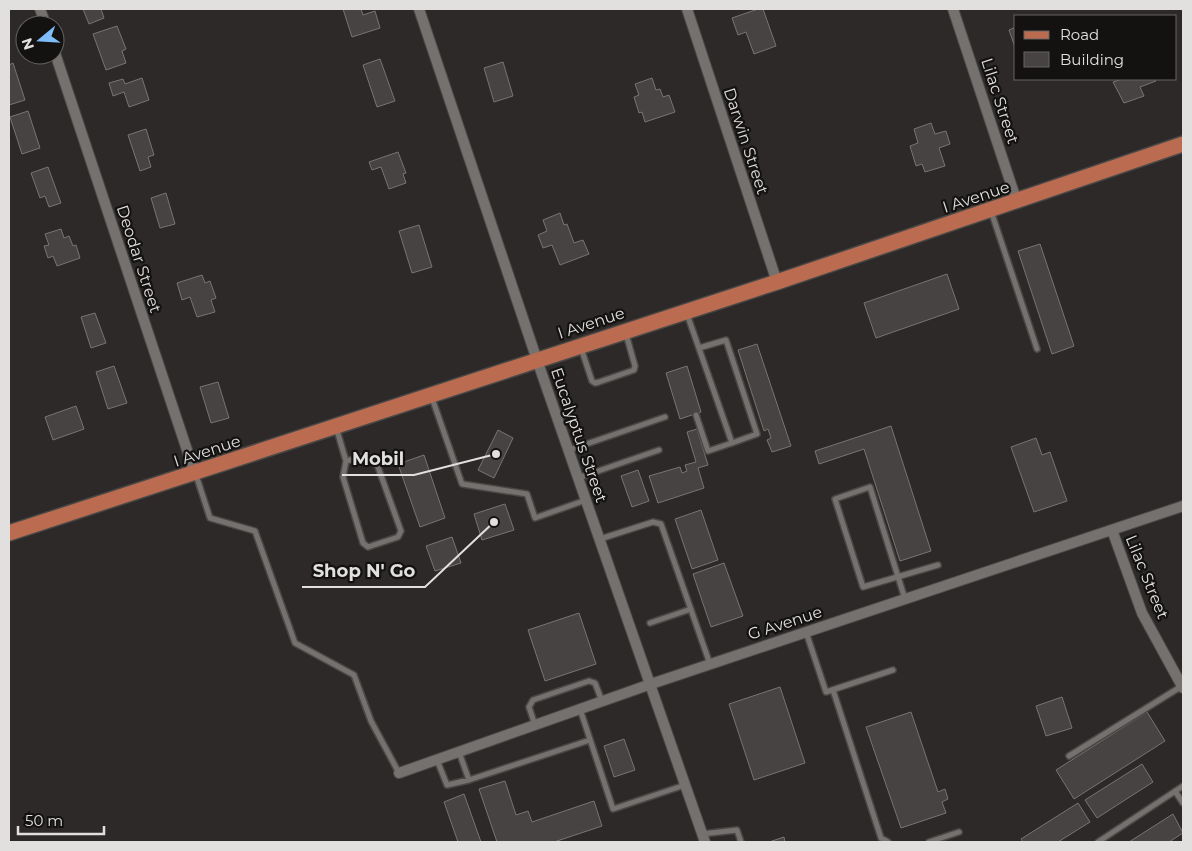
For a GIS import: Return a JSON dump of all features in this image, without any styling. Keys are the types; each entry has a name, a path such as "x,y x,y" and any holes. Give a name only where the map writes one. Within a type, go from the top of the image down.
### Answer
{"main road":[{"name":"I Avenue","path":"9,533 195,474 625,330 777,282 1183,144"}],"street":[{"name":"Eucalyptus Street","path":"419,9 537,360 703,838"},
{"name":"Darwin Street","path":"687,9 777,282"},
{"name":"Lilac Street","path":"953,9 1017,202"},
{"name":"Deodar Street","path":"59,65 195,474"},
{"name":"G Avenue","path":"399,773 651,684 1183,506"},
{"name":"Lilac Street","path":"1112,530 1142,613 1183,687"}],"lane":[{"path":"991,210 1037,349"},
{"path":"686,311 732,442"},
{"path":"580,346 592,380 595,383 629,373 634,370 635,366 625,330"},
{"path":"696,415 708,451 757,434 726,340 699,348"},
{"path":"431,395 462,484 527,494 535,518 586,500"},
{"path":"568,450 665,417"},
{"path":"336,427 346,461 343,477 363,543 368,547 398,537 401,531 378,467 368,456 346,461"},
{"path":"578,478 659,450"},
{"path":"195,474 210,518 255,531 295,642 354,674 371,721 399,773"},
{"path":"905,599 898,576 870,487 835,499 863,587 898,576 938,565"},
{"path":"600,539 653,522 661,524 710,664"},
{"path":"650,623 691,609"},
{"path":"806,632 826,692 893,670"},
{"path":"535,725 529,707 534,700 589,681 595,683 602,701"},
{"path":"1069,756 1183,687"},
{"path":"833,690 881,838 888,842"},
{"path":"580,709 613,809 685,785"},
{"path":"436,760 447,785 469,780 590,740"},
{"path":"459,752 469,780"},
{"path":"1098,842 1183,786"},
{"path":"1175,791 1183,803"},
{"path":"703,838 737,830 741,842"},
{"path":"929,842 959,832"}],"building":[{"path":"83,9 101,9 104,18 89,24"},
{"path":"343,9 361,9 363,15 375,11 380,28 352,37"},
{"path":"763,9 776,46 754,54 746,32 738,35 732,18"},
{"path":"117,26 126,49 122,51 126,63 106,70 93,34"},
{"path":"1014,28 1014,44 1009,30"},
{"path":"380,59 395,101 377,107 363,65"},
{"path":"503,62 513,96 494,102 484,68"},
{"path":"13,63 25,100 9,105 9,65"},
{"path":"142,78 149,100 129,107 124,92 113,96 109,83 123,79 125,84"},
{"path":"652,78 656,90 660,89 663,97 669,95 675,112 645,122 642,112 639,113 634,97 639,95 635,84"},
{"path":"1119,80 1156,81 1140,87 1144,96 1124,103 1113,82"},
{"path":"28,111 40,148 22,154 10,117"},
{"path":"931,123 935,134 946,131 950,144 939,148 945,166 925,172 922,164 916,166 910,146 918,143 914,129"},
{"path":"146,129 154,155 148,157 151,167 140,171 128,135"},
{"path":"398,152 406,173 403,174 406,183 389,189 381,167 372,170 369,162"},
{"path":"48,167 61,203 49,207 45,196 40,198 31,173"},
{"path":"166,193 175,224 160,228 151,198"},
{"path":"560,213 564,225 567,224 574,243 583,240 589,254 560,265 552,245 543,248 538,235 547,231 543,220"},
{"path":"419,225 432,267 412,273 399,231"},
{"path":"61,229 64,238 69,236 73,246 76,245 80,258 57,266 53,256 48,258 44,246 49,245 45,234"},
{"path":"1040,244 1074,346 1052,354 1018,251"},
{"path":"947,274 959,309 876,338 864,303"},
{"path":"202,275 205,283 210,281 216,298 211,300 215,312 197,317 190,297 182,300 177,283"},
{"path":"95,313 106,343 91,348 81,317"},
{"path":"757,344 791,446 772,452 767,440 771,438 768,429 764,431 738,350"},
{"path":"114,366 127,403 108,409 96,372"},
{"path":"687,366 701,412 680,419 666,373"},
{"path":"218,382 229,418 211,423 200,387"},
{"path":"76,406 84,429 53,440 45,417"},
{"path":"891,426 931,551 900,561 864,449 819,464 815,451"},
{"path":"697,429 708,465 698,468 704,488 658,503 649,476 680,467 682,473 687,471 685,465 696,462 687,432"},
{"path":"498,430 513,438 494,478 478,470"},
{"path":"1036,438 1042,455 1050,452 1067,501 1034,512 1011,447"},
{"path":"424,455 445,518 420,527 398,464"},
{"path":"638,470 649,501 632,507 621,476"},
{"path":"505,504 514,530 482,540 474,514"},
{"path":"701,510 718,560 692,569 675,519"},
{"path":"452,537 461,563 435,571 426,546"},
{"path":"724,563 743,616 711,627 693,574"},
{"path":"579,613 596,664 545,681 528,630"},
{"path":"780,687 805,763 754,780 729,704"},
{"path":"1062,697 1072,728 1046,736 1036,706"},
{"path":"911,712 938,792 945,789 948,799 942,802 946,813 901,828 866,727"},
{"path":"1147,712 1165,741 1074,799 1056,770"},
{"path":"624,739 635,770 614,777 604,746"},
{"path":"1142,764 1153,782 1097,818 1085,800"},
{"path":"505,781 516,815 528,811 532,822 594,801 602,826 554,842 497,842 479,789"},
{"path":"464,794 481,842 458,842 444,802"},
{"path":"1078,803 1090,822 1058,842 1023,842 1021,839"},
{"path":"1173,814 1183,833 1169,842 1129,842"},
{"path":"784,837 785,842 769,842"}],"place":[{"name":"Mobil","path":"496,454"},
{"name":"Shop N' Go","path":"494,522"}]}
